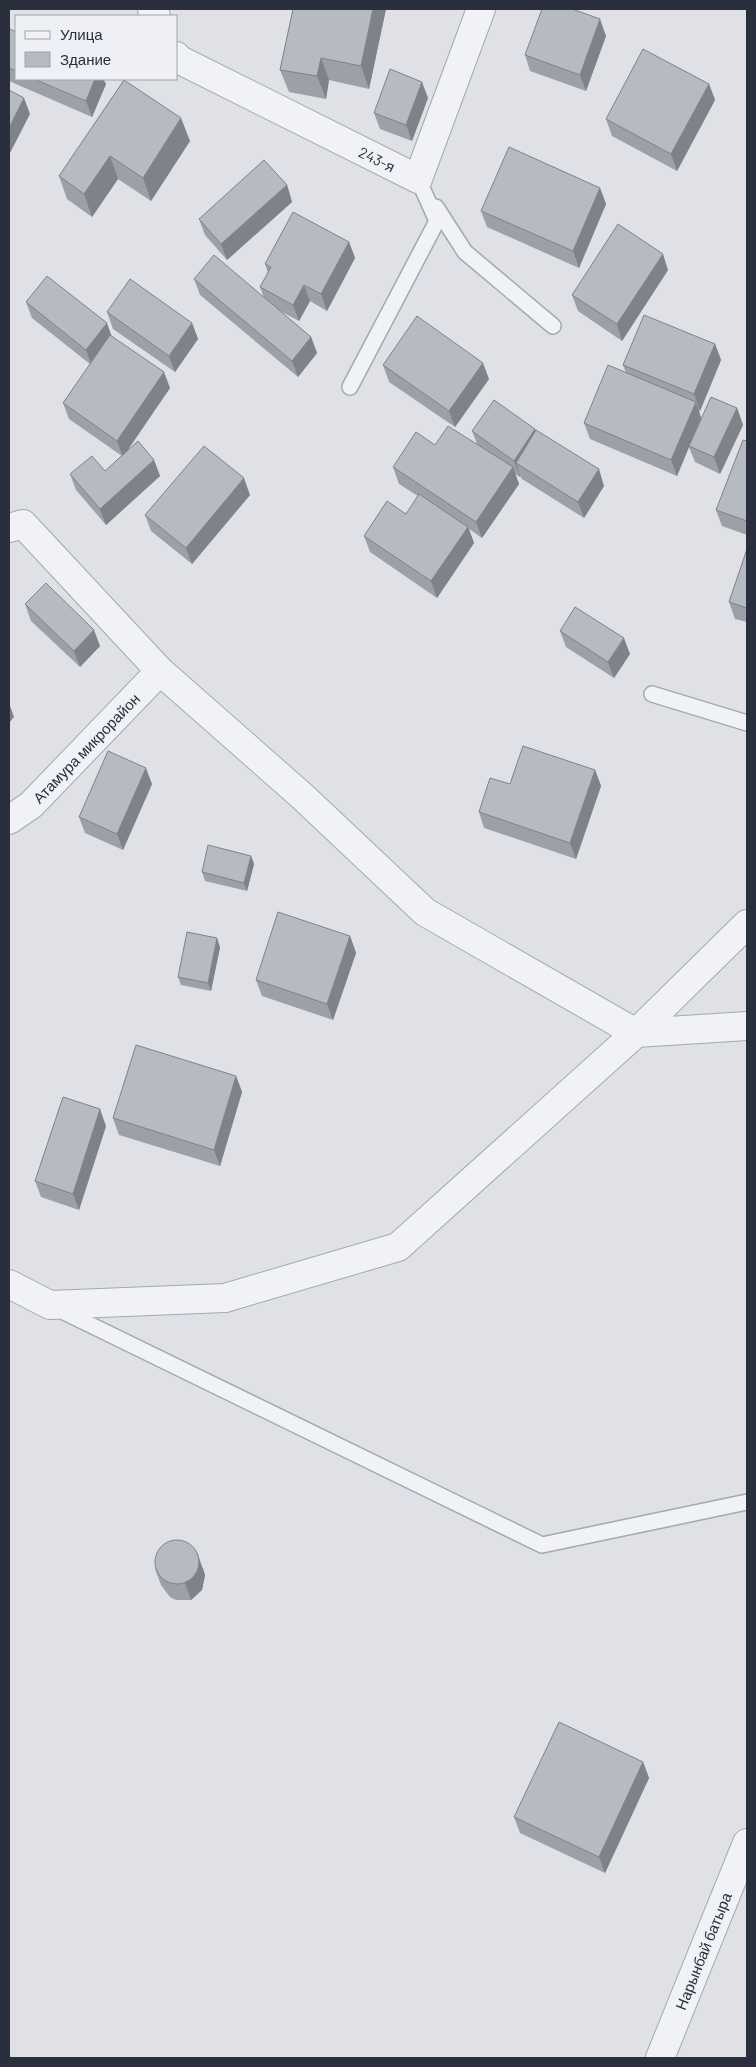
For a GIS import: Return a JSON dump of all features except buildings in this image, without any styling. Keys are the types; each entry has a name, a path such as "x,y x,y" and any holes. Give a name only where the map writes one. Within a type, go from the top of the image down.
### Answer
{"street":[{"path":"418,179 480,9"},
{"name":"243-я","path":"178,59 418,179"},
{"path":"9,528 23,524 160,671 302,796 425,912 636,1033 747,1026"},
{"name":"Атамура микрорайон","path":"9,820 31,805 160,671"},
{"path":"9,1284 50,1305 225,1298 398,1247 636,1033 747,924"},
{"name":"Нарынбай батыра","path":"660,2058 747,1843"}],"lane":[{"path":"418,179 465,252 554,326"},
{"path":"350,387 436,221 418,179"},
{"path":"652,694 747,723"},
{"path":"50,1305 542,1546 747,1502"}]}
